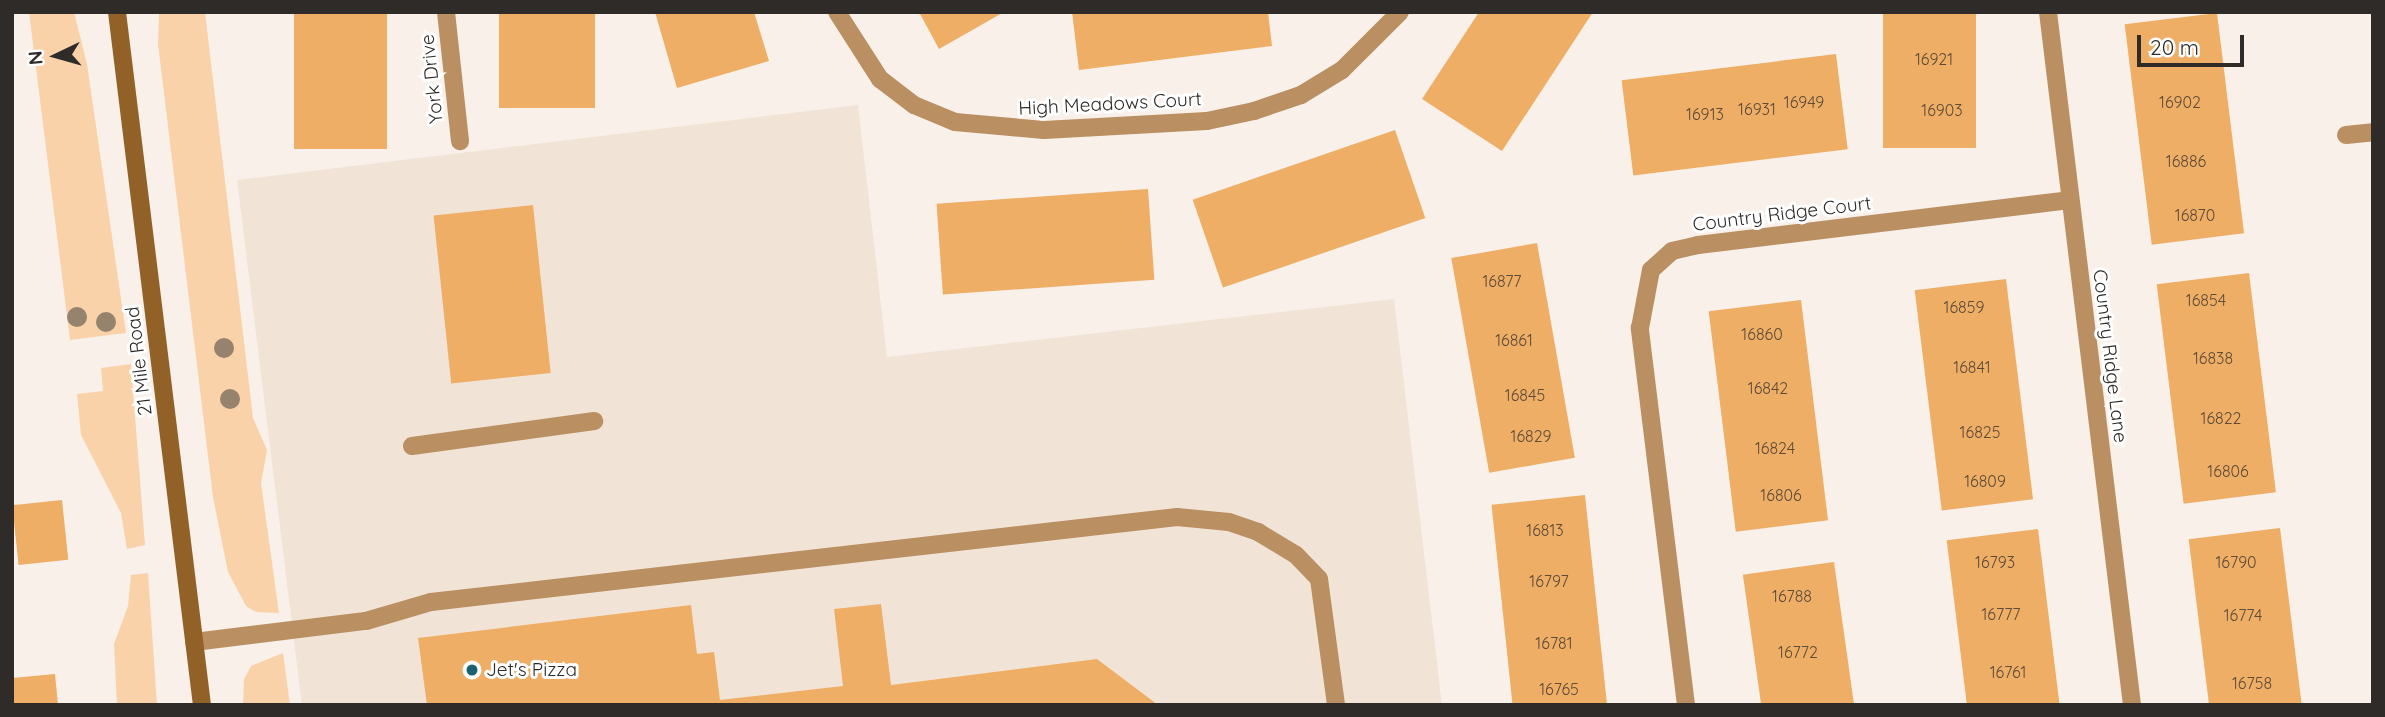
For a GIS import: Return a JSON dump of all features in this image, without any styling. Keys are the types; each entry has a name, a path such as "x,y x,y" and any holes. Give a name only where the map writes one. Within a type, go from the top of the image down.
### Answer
{"street":[{"name":"21 Mile Road","path":"117,12 202,705"},
{"name":"York Drive","path":"446,12 460,141"},
{"name":"High Meadows Court","path":"837,12 880,79 914,105 955,122 1044,130 1207,121 1254,111 1301,95 1342,70 1400,12"},
{"name":"Country Ridge Lane","path":"2048,12 2132,705"},
{"path":"2346,135 2373,132"},
{"name":"Country Ridge Court","path":"1685,705 1640,328 1651,270 1672,251 1698,245 2069,200"},
{"path":"412,446 594,421"},
{"path":"194,642 366,621 431,602 1177,517 1229,522 1258,532 1296,555 1319,579 1336,705"}],"shaded area":[{"path":"29,12 74,12 87,64 126,333 70,340"},
{"path":"159,12 205,12 253,418 267,450 261,483 279,613 256,612 246,606 228,572 213,497 158,44"},
{"path":"858,105 887,357 1394,299 1442,705 302,705 237,180"},
{"path":"131,364 145,545 127,549 121,513 81,435 77,394 103,391 101,368"},
{"path":"148,573 157,705 117,705 114,644 128,606 131,575"},
{"path":"283,653 290,705 243,705 244,679 251,666"}],"building":[{"path":"294,12 387,12 387,149 294,149"},
{"path":"499,12 595,12 595,108 499,108"},
{"path":"655,12 754,12 769,61 677,88"},
{"path":"919,12 1004,12 939,49"},
{"path":"1072,12 1268,12 1272,46 1079,70"},
{"path":"1479,12 1593,12 1502,151 1422,99"},
{"path":"1883,12 1976,12 1976,148 1883,148"},
{"path":"2217,13 2244,233 2152,245 2125,24"},
{"path":"1836,54 1848,149 1633,176 1622,80"},
{"path":"1395,130 1425,218 1223,288 1193,200"},
{"path":"1148,189 1154,280 943,295 937,204"},
{"path":"533,205 551,373 451,384 434,215"},
{"path":"1537,243 1575,458 1489,473 1451,258"},
{"path":"2249,273 2276,492 2184,504 2157,284"},
{"path":"2006,279 2033,499 1942,511 1915,290"},
{"path":"1801,300 1828,520 1736,532 1709,311"},
{"path":"1585,495 1607,705 1513,705 1492,505"},
{"path":"62,500 68,560 19,565 12,505"},
{"path":"2280,528 2302,705 2209,705 2189,539"},
{"path":"2038,529 2060,705 1967,705 1947,540"},
{"path":"1834,562 1854,705 1761,705 1743,575"},
{"path":"881,604 891,685 1097,659 1158,705 427,705 418,638 691,605 697,654 714,652 720,700 843,686 834,609"},
{"path":"55,674 58,705 12,705 12,678"}],"place":[{"name":"Jet's Pizza","path":"472,670"}]}
